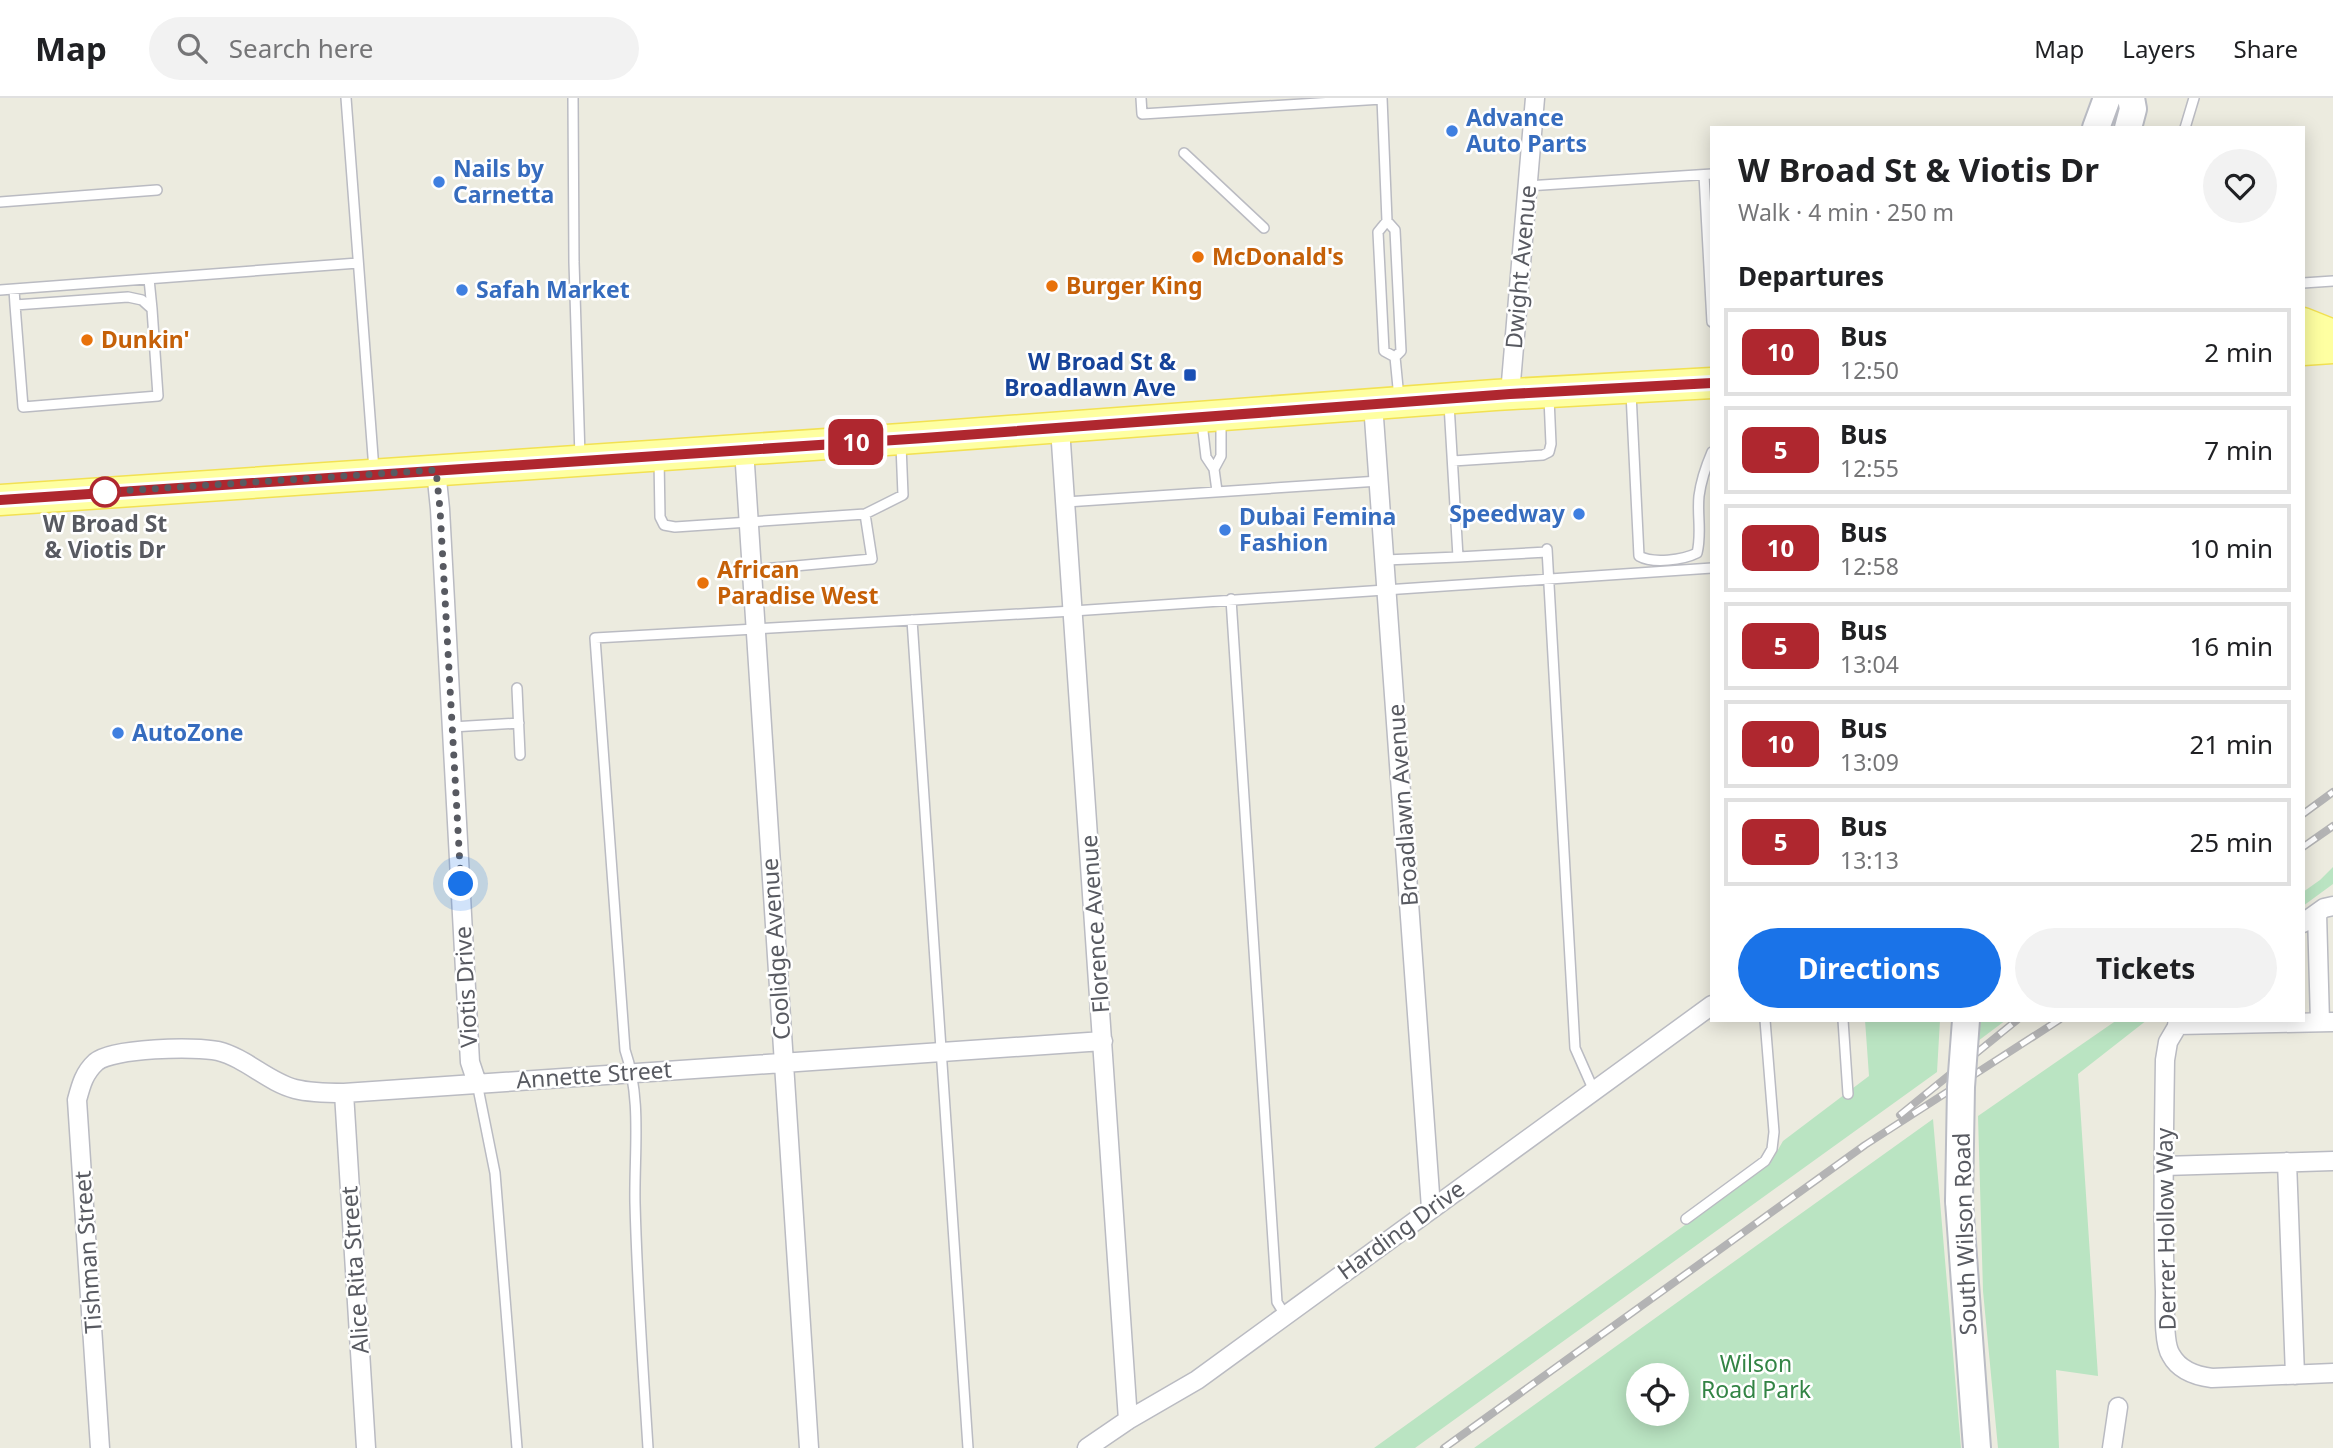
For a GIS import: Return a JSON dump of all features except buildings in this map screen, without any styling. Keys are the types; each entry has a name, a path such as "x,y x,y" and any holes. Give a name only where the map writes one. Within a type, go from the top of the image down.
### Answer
{"main road":[{"path":"2097,126 2107,98"},
{"path":"2129,126 2133,109 2131,98"},
{"path":"2305,324 2333,335"},
{"path":"2305,350 2333,348"},
{"path":"0,500 1060,428 1449,398 1710,383"},
{"name":"South Wilson Road","path":"1966,1022 1961,1087 1959,1201 1977,1448"}],"street":[{"name":"Dwight Avenue","path":"1510,394 1535,98"},
{"name":"Broadlawn Avenue","path":"1386,403 1379,481 1431,1208"},
{"name":"Florence Avenue","path":"1060,428 1128,1420"},
{"name":"Coolidge Avenue","path":"744,449 809,1448"},
{"name":"Viotis Drive","path":"436,470 470,1062 477,1083"},
{"path":"2179,1023 2326,1022 2318,914"},
{"name":"Harding Drive","path":"1087,1448 1128,1420 1197,1380 1710,1006"},
{"name":"Derrer Hollow Way","path":"2179,1023 2168,1042 2165,1060 2163,1242 2169,1353 2185,1369 2197,1376 2212,1378 2333,1373"},
{"name":"Annette Street","path":"96,1062 108,1055 123,1052 181,1048 216,1050 231,1055 294,1089 344,1093 1103,1041"},
{"name":"Tishman Street","path":"96,1062 82,1079 78,1100 100,1448"},
{"name":"Alice Rita Street","path":"344,1093 366,1448"},
{"path":"2164,1166 2333,1161"},
{"path":"2287,1162 2295,1375"},
{"path":"2112,1448 2118,1407"}],"lane":[{"path":"346,98 374,473"},
{"path":"573,98 574,262 580,461"},
{"path":"1141,98 1142,114 1382,98 1387,221 1395,230 1401,351 1395,357 1386,403"},
{"path":"2186,126 2194,98"},
{"path":"1184,153 1264,228"},
{"path":"1527,186 1708,175 1710,249"},
{"path":"0,202 157,190"},
{"path":"1387,221 1378,232 1384,351 1395,357"},
{"path":"0,290 358,263"},
{"path":"14,289 23,407 158,396 149,279"},
{"path":"2305,283 2333,281"},
{"path":"15,305 128,297 142,300 152,309"},
{"path":"1630,387 1639,556 1646,560 1687,558 1697,553 1700,543 1699,496 1710,457"},
{"path":"1453,461 1543,459 1551,444 1549,392"},
{"path":"1449,398 1458,556"},
{"path":"1212,417 1206,457 1214,469 1217,491"},
{"path":"1212,417 1221,456 1214,469"},
{"path":"659,455 660,517 664,526 675,527 865,514 903,495 901,439"},
{"path":"1066,502 1379,481"},
{"path":"751,570 872,559 865,514"},
{"path":"1385,560 1547,551 1575,1048 1594,1091"},
{"path":"648,1448 636,1251 633,1073 625,1051 595,638 1073,611 1710,568"},
{"path":"1231,599 1277,1303 1285,1315"},
{"path":"912,620 968,1448"},
{"path":"517,688 520,755"},
{"path":"452,727 519,723"},
{"path":"1686,1219 1765,1161 1772,1149 1774,1132 1765,1022"},
{"path":"1843,1022 1848,1094"},
{"path":"477,1083 496,1182 517,1448"}],"green space":[{"path":"2333,867 2333,884 2305,905 2305,891"},
{"path":"1865,1022 1940,1022 1937,1072 1415,1448 1374,1448 1770,1164 1783,1141 1869,1076"},
{"path":"1981,1022 2003,1022 1978,1041"},
{"path":"2114,1022 2144,1022 2078,1074 2098,1376 2056,1370 2059,1448 1998,1448 1983,1291 1978,1116"},
{"name":"Wilson Road Park","path":"1933,1119 1961,1448 1474,1448"}],"railway":[{"path":"2305,813 2333,792"},
{"path":"2305,846 2333,826"},
{"path":"1900,1115 2015,1022"},
{"path":"1444,1448 1865,1145 2056,1022"}],"bus line":[{"name":"10","path":"0,500 924,438 1510,394 1710,383"}],"place":[{"name":"Advance Auto Parts","path":"1452,131"},
{"name":"Nails by Carnetta","path":"439,182"},
{"name":"McDonald's","path":"1198,257"},
{"name":"Burger King","path":"1052,286"},
{"name":"Safah Market","path":"462,290"},
{"name":"Dunkin'","path":"87,340"},
{"name":"W Broad St & Broadlawn Ave","path":"1190,375"},
{"name":"W Broad St & Viotis Dr","path":"105,492"},
{"name":"Speedway","path":"1579,514"},
{"name":"Dubai Femina Fashion","path":"1225,530"},
{"name":"African Paradise West","path":"703,583"},
{"name":"AutoZone","path":"118,733"}],"route":[{"path":"105,492 436,470 461,884"}]}
